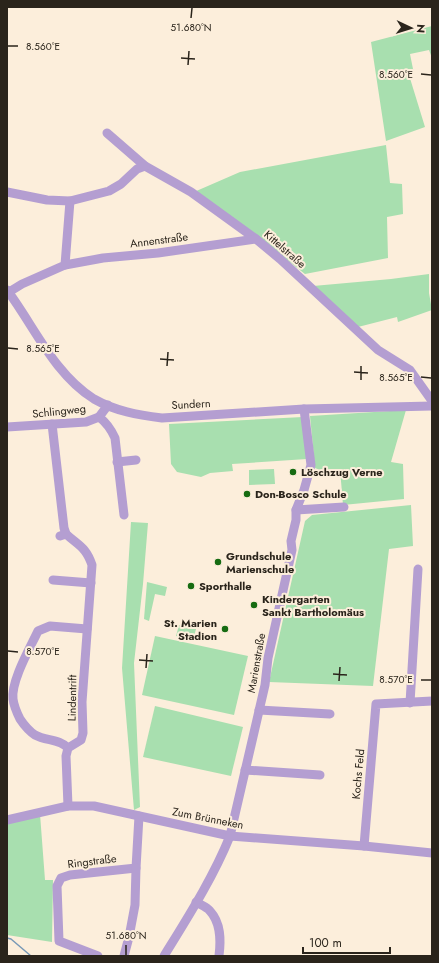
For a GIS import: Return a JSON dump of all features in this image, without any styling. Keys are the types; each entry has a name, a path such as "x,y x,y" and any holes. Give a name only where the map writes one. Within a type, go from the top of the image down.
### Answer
{"street":[{"name":"Kittelstraße","path":"107,133 145,166 191,192 256,239 280,259 378,350 410,370 432,401"},
{"path":"7,192 47,200 70,201 109,192 122,184 137,169 145,166"},
{"path":"65,265 70,201"},
{"name":"Annenstraße","path":"8,291 65,265 103,258 158,253 256,239"},
{"name":"Sundern","path":"8,291 46,348 68,377 82,390 95,399 108,405 140,415 162,418 304,409 432,406"},
{"name":"Schlingweg","path":"7,427 86,422 99,417 108,405"},
{"name":"Marienstraße","path":"164,956 222,857 230,836 265,685 268,658 292,550 291,541 296,520 296,510 304,490 311,465 304,409"},
{"path":"99,417 106,422 115,438 124,516"},
{"name":"Lindentrift","path":"52,424 64,528 63,535 82,546 89,554 92,565 82,702 83,733 81,740 68,748"},
{"path":"117,462 136,460"},
{"path":"296,510 344,507"},
{"path":"418,569 410,702 432,702"},
{"path":"53,580 91,583"},
{"path":"68,806 66,756 68,748 63,742 47,740 34,734 24,725 16,712 13,699 14,685 38,631 50,626 87,629"},
{"name":"Kochs Feld","path":"364,846 376,704 410,702"},
{"name":"Marienstraße","path":"259,710 330,714"},
{"path":"245,770 320,775"},
{"name":"Zum Brünneken","path":"7,820 68,806 94,806 230,836 364,846 432,853"},
{"path":"124,956 130,937 135,905 139,816"},
{"name":"Ringstraße","path":"98,956 59,941 57,886 61,878 70,875 136,868"},
{"path":"196,902 210,910 219,925 219,956"}],"green space":[{"path":"432,26 432,58 429,50 410,54 414,74 409,75 425,127 386,141 371,42"},
{"path":"386,145 390,183 402,184 403,214 387,217 388,258 305,274 256,236 194,192 240,172"},
{"path":"429,274 429,293 432,310 398,322 397,317 358,327 313,286 391,279"},
{"path":"406,410 391,462 403,464 404,499 343,505 340,469 320,470 315,468 310,416"},
{"path":"303,417 307,459 232,464 233,471 210,473 201,477 177,472 171,464 169,424"},
{"path":"274,469 275,484 249,485 249,470"},
{"path":"411,505 413,546 389,549 373,686 269,682 305,521 312,515"},
{"path":"131,522 148,523 134,663 140,807 134,810 122,668"},
{"path":"147,582 167,587 165,596 155,594 149,621 144,619"},
{"path":"179,625 196,629 193,640 176,636"},
{"path":"155,636 248,656 234,715 142,695"},
{"path":"155,706 243,727 231,776 143,757"},
{"path":"40,814 45,880 53,880 52,942 7,935 7,822"}],"waterway":[{"path":"7,938 11,939 31,956"}],"place":[{"name":"Löschzug Verne","path":"293,472"},
{"name":"Don-Bosco Schule","path":"247,494"},
{"name":"Grundschule Marienschule","path":"218,562"},
{"name":"Sporthalle","path":"191,586"},
{"name":"Kindergarten Sankt Bartholomäus","path":"254,605"},
{"name":"St. Marien Stadion","path":"225,629"}]}
